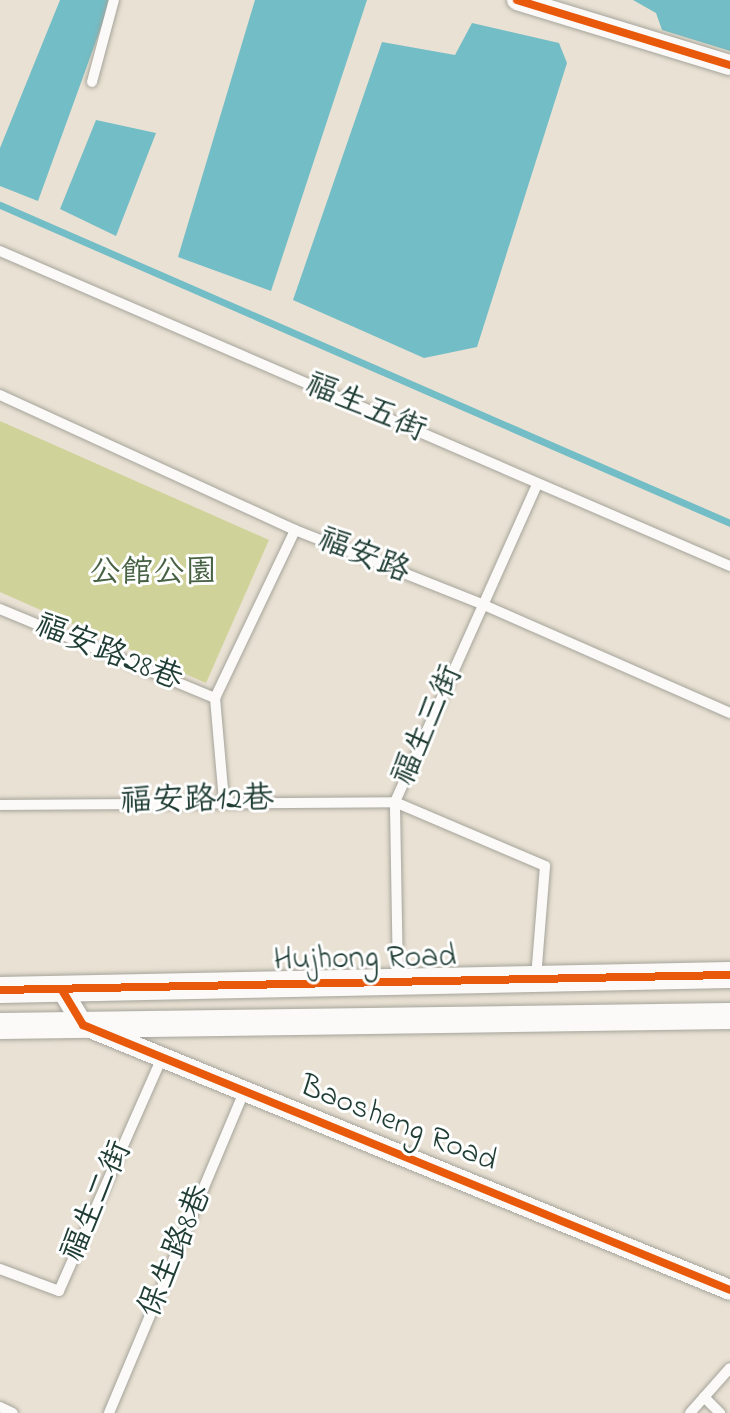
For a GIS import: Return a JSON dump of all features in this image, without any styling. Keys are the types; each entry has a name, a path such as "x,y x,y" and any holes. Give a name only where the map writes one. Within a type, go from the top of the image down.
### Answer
{"street":[{"path":"517,0 730,65"},
{"name":"Hujhong Road","path":"0,990 730,975"},
{"path":"62,990 83,1025"},
{"name":"Hujhong Road","path":"0,1026 730,1016"},
{"name":"Baosheng Road","path":"83,1025 730,1290"}],"lane":[{"path":"92,82 114,0"},
{"name":"福生五街","path":"0,251 730,566"},
{"name":"福安路","path":"0,395 295,530 484,605 730,713"},
{"name":"福生三街","path":"398,984 395,802 537,484"},
{"path":"224,801 215,698 295,530"},
{"name":"福安路28巷","path":"0,609 215,698"},
{"path":"395,802 545,866 536,980"},
{"name":"福安路12巷","path":"0,805 395,802"},
{"name":"福生二街","path":"0,1269 59,1291 162,1057"},
{"name":"保生路8巷","path":"109,1413 245,1090"},
{"path":"690,1413 730,1368"},
{"path":"704,1397 720,1413"},
{"path":"0,1407 13,1413"}],"green space":[{"name":"公館公園","path":"0,421 269,540 206,683 0,592"}],"water":[{"path":"60,0 111,0 38,201 0,186 0,148"},
{"path":"255,0 367,0 271,291 178,257"},
{"path":"633,0 730,0 730,51 662,30 656,13"},
{"path":"472,23 559,43 567,63 477,347 424,358 293,300 382,42 455,55"},
{"path":"96,120 156,133 116,236 60,209"}],"waterway":[{"path":"0,205 730,523"}],"cycle path":[{"path":"517,0 730,65"},
{"path":"0,990 730,975"},
{"path":"62,990 83,1025 730,1290"}]}
